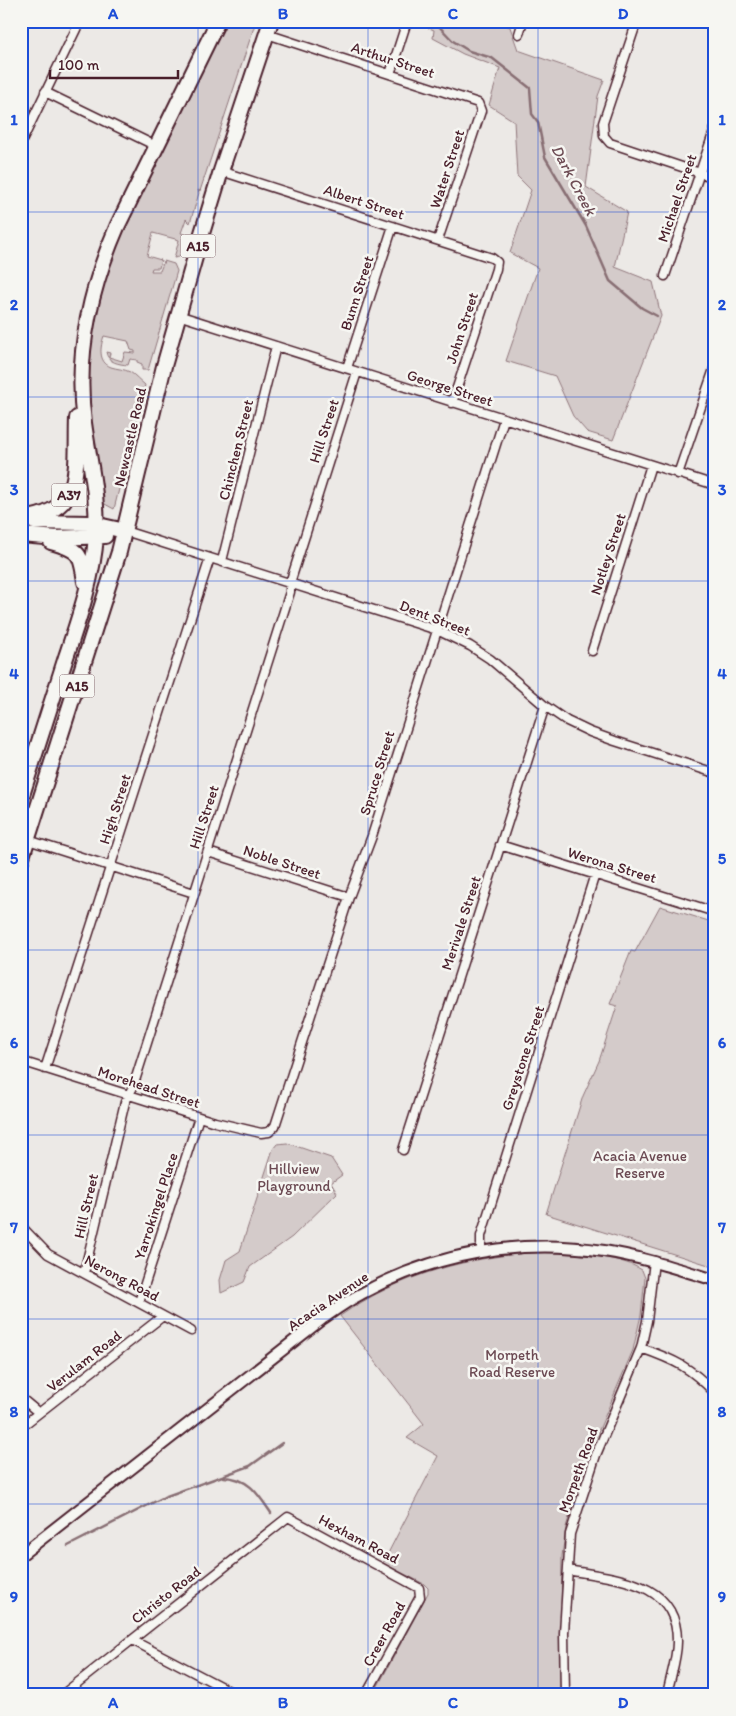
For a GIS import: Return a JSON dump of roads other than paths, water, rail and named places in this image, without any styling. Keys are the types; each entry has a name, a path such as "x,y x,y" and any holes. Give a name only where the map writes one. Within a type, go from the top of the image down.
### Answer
{"highway":[{"name":"Newcastle Road","path":"21,798 87,590 96,531 95,496 84,422 81,383 83,340 88,315 103,263 117,227 218,21"},
{"name":"Newcastle Road","path":"21,860 125,531 152,414 178,315 221,171 269,27"},
{"name":"A37","path":"21,520 53,511 65,501 71,490 76,462 81,383"},
{"name":"A37","path":"21,520 96,531"},
{"name":"A37","path":"27,536 125,531"},
{"path":"27,536 66,546 78,554 82,562 87,590"}],"street":[{"path":"21,142 80,21"},
{"path":"390,74 407,21"},
{"path":"519,34 523,21"},
{"path":"638,21 603,124 604,136 610,143 715,178"},
{"name":"Arthur Street","path":"269,27 390,74 475,101 480,105"},
{"path":"45,92 156,146"},
{"name":"Water Street","path":"438,240 480,111 480,105"},
{"name":"Michael Street","path":"665,276 715,128"},
{"name":"Albert Street","path":"221,171 438,240 492,258 497,262"},
{"name":"Bunn Street","path":"347,368 393,226"},
{"name":"John Street","path":"452,403 497,262"},
{"name":"George Street","path":"178,315 504,420 715,485"},
{"name":"Chinchen Street","path":"222,562 276,346"},
{"path":"678,474 715,366"},
{"name":"Hill Street","path":"84,1274 123,1112 208,852 357,372"},
{"name":"Spruce Street","path":"269,1132 275,1126 349,897 372,836 504,420"},
{"name":"Notley Street","path":"592,651 651,465"},
{"name":"Dent Street","path":"125,531 437,630 470,646 490,659 545,706 567,721 590,732 715,773"},
{"name":"High Street","path":"45,1068 210,558"},
{"name":"Merivale Street","path":"403,1150 545,706"},
{"path":"28,840 194,893"},
{"name":"Werona Street","path":"500,845 715,912"},
{"name":"Noble Street","path":"208,852 349,897"},
{"name":"Greystone Street","path":"481,1251 481,1236 595,874"},
{"name":"Morehead Street","path":"21,1061 199,1117 261,1133 269,1132"},
{"name":"Yarrokingel Place","path":"139,1302 199,1117"},
{"name":"Nerong Road","path":"21,1226 48,1254 191,1331"},
{"name":"Acacia Avenue","path":"21,1555 322,1319 352,1299 395,1277 422,1266 481,1251 524,1247 564,1247 605,1251 654,1261 715,1280"},
{"name":"Morpeth Road","path":"565,1695 564,1633 570,1534 596,1455 641,1348 647,1320 654,1261"},
{"name":"Verulam Road","path":"21,1427 163,1316"},
{"path":"641,1348 677,1361 700,1378 715,1393"},
{"path":"21,1398 39,1413"},
{"name":"Hexham Road","path":"288,1517 417,1586"},
{"name":"Christo Road","path":"62,1695 288,1517"},
{"path":"568,1570 647,1588 664,1601 675,1620 677,1643 667,1695"},
{"name":"Creer Road","path":"366,1695 420,1597 420,1591 417,1586"},
{"path":"132,1640 237,1695"}],"waterway":[{"name":"Dark Creek","path":"434,21 453,41 469,51 492,58 530,88 532,114 538,122 545,157 586,226 610,281 642,308 657,316"},
{"path":"68,1546 164,1497 250,1466 282,1443"},
{"path":"224,1477 240,1480 252,1488 271,1513"}],"park label":[{"name":"Acacia Avenue Reserve","path":"640,1164"},
{"name":"Hillview Playground","path":"294,1178"},
{"name":"Morpeth Road Reserve","path":"512,1364"}]}
